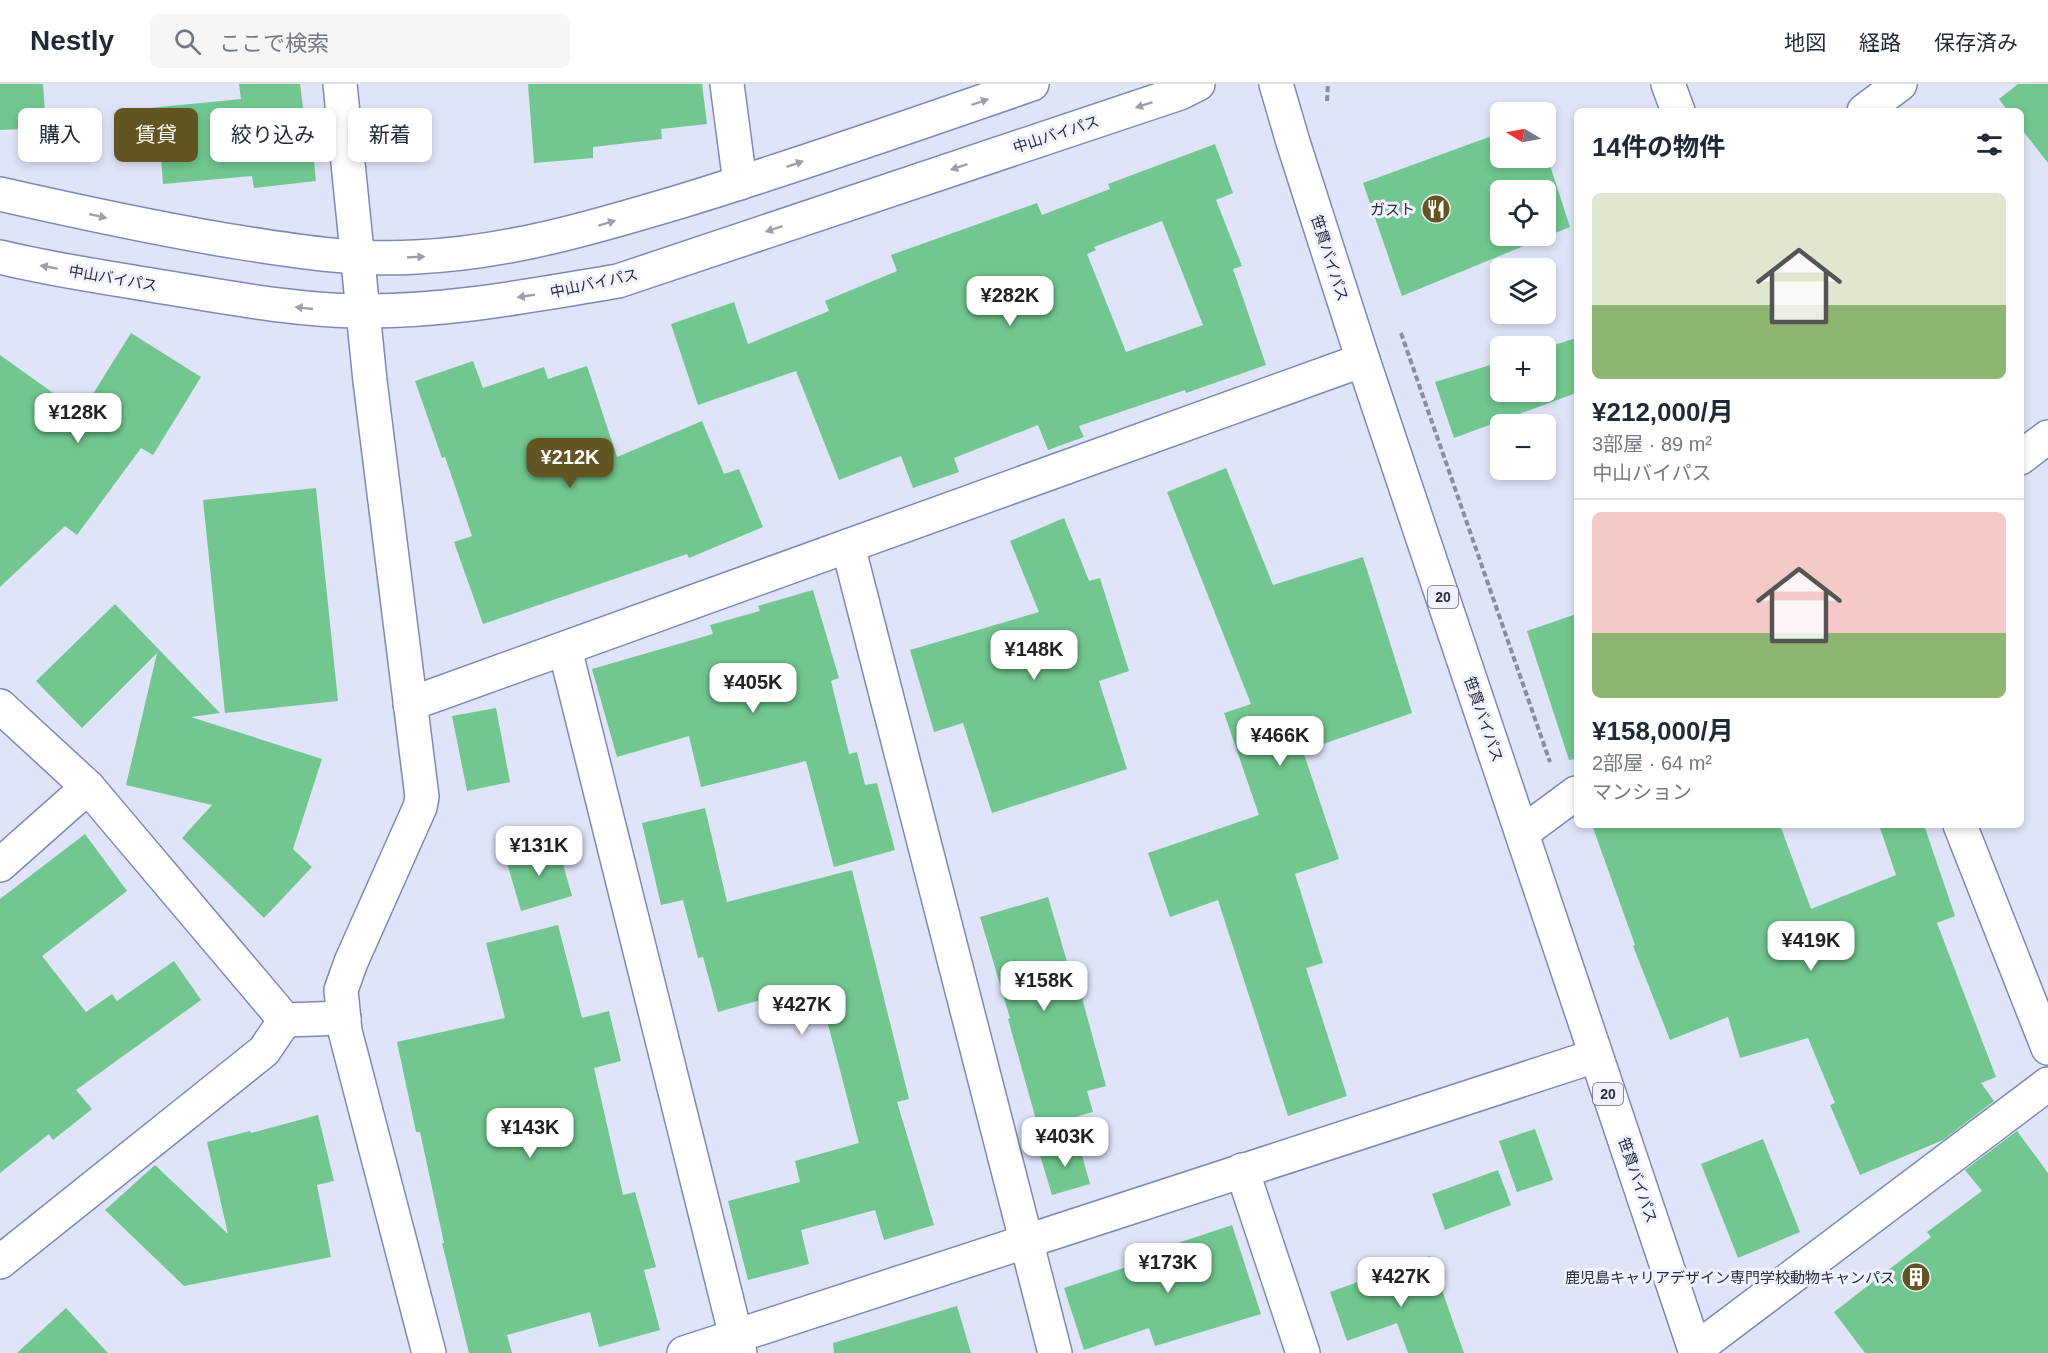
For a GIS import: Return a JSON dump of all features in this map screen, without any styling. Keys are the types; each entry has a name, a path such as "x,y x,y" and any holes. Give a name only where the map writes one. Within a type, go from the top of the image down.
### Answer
{"street":[{"path":"340,84 362,311 422,797 420,807 351,962 341,990 345,1031 429,1353"},
{"path":"727,84 740,183"},
{"path":"0,194 124,222 301,252 357,257 416,257 488,250 582,231 740,183 1032,84"},
{"name":"中山バイパス","path":"0,257 259,303 309,309 362,311 448,306 523,297 618,281 1180,93 1198,84"},
{"name":"笹貫バイパス","path":"1276,84 1363,360 1696,1351"},
{"path":"1668,84 1677,108"},
{"path":"1868,108 1900,84"},
{"path":"410,704 1363,360"},
{"path":"2024,455 2048,437"},
{"path":"848,546 1055,1353"},
{"path":"565,649 738,1344"},
{"path":"0,706 88,787 285,1020"},
{"path":"0,865 88,787"},
{"path":"1522,833 1574,794"},
{"path":"1961,828 2048,1048"},
{"path":"285,1020 344,1017"},
{"path":"0,1262 264,1052 285,1020"},
{"path":"684,1353 738,1344 1026,1241 1595,1056"},
{"path":"1696,1351 2048,1084"},
{"path":"1242,1170 1303,1353"}],"path":[{"path":"1327,104 1328,84"},
{"path":"1400,330 1551,766"}],"building":[{"path":"0,84 43,84 45,108 18,108 18,129 0,130"},
{"path":"239,84 300,84 303,108 210,108 210,162 314,162 316,181 254,188 252,176 163,184 161,162 198,162 198,108 150,108 241,99"},
{"path":"528,84 702,84 707,124 661,129 662,139 593,147 593,158 534,163"},
{"path":"2018,84 2048,84 2048,163 2024,132 2024,108 2006,108 1999,99"},
{"name":"ガスト","path":"1490,137 1490,168 1551,168 1555,180 1490,180 1490,246 1524,246 1402,296 1363,183"},
{"path":"1215,144 1233,193 1216,200 1242,266 1233,269 1266,365 1186,393 1185,390 1079,426 1084,437 1048,450 1038,425 954,458 959,472 913,488 901,456 839,480 796,371 698,405 671,324 734,302 748,344 829,311 825,301 897,271 891,255 1037,203 1042,215 1110,189 1108,184","holes":["1162,221 1203,325 1126,352 1087,254 1096,250 1094,247"]},
{"name":"ガスト","path":"1556,184 1570,227 1556,233"},
{"path":"131,333 201,377 153,455 141,448 77,535 65,526 0,587 0,355 81,413"},
{"path":"1574,339 1574,394 1556,400 1556,344"},
{"path":"473,361 483,388 544,367 548,379 587,366 617,457 702,421 724,474 739,469 763,527 689,558 687,554 483,624 454,542 472,536 445,457 442,458 415,381"},
{"path":"1490,365 1490,402 1552,402 1519,414 1490,414 1490,425 1454,438 1435,382"},
{"path":"1226,468 1273,585 1363,557 1412,713 1303,751 1339,859 1295,874 1323,963 1306,968 1347,1096 1288,1116 1218,900 1170,917 1148,853 1259,815 1224,713 1251,704 1167,492"},
{"path":"316,488 338,701 225,713 203,500"},
{"path":"1064,518 1089,581 1100,578 1129,671 1099,681 1127,769 992,813 963,723 934,732 910,650 1039,612 1010,541"},
{"path":"813,590 839,678 831,681 849,754 857,752 865,785 877,783 895,850 834,867 806,761 701,787 689,736 617,757 592,669 713,634 710,625 760,611 758,606"},
{"path":"115,604 220,713 191,717 322,759 293,849 312,867 264,918 182,838 212,805 126,785 157,653 82,728 36,681"},
{"path":"1574,615 1574,759 1569,760 1527,631"},
{"path":"496,708 510,782 467,791 452,716"},
{"path":"705,808 727,902 852,870 909,1099 897,1102 934,1225 884,1240 875,1210 801,1230 809,1264 748,1280 728,1201 800,1182 795,1161 859,1143 818,986 807,989 806,987 718,1012 703,957 698,958 683,900 661,905 642,823"},
{"path":"1593,828 1781,828 1811,909 1896,875 1880,828 1925,828 1955,916 1937,923 1996,1077 1981,1083 1994,1101 1943,1140 1860,1175 1830,1105 1835,1103 1808,1038 1740,1058 1728,1017 1670,1040 1633,946 1635,945"},
{"path":"85,834 127,891 42,956 86,1012 112,994 117,1001 174,961 201,1000 76,1090 92,1109 53,1140 49,1134 0,1173 0,899"},
{"path":"557,843 572,896 521,911 505,856"},
{"path":"1048,897 1078,999 1082,998 1106,1086 1087,1091 1093,1112 1038,1127 1008,1019 1010,1018 980,917"},
{"path":"558,925 582,1018 609,1011 621,1061 594,1068 623,1195 635,1192 656,1267 644,1270 660,1330 599,1347 590,1312 507,1335 512,1353 469,1353 442,1243 444,1243 420,1132 416,1132 397,1042 505,1018 486,943"},
{"path":"318,1115 334,1181 317,1185 331,1257 184,1286 105,1210 155,1165 228,1234 207,1142"},
{"path":"1535,1129 1553,1180 1517,1192 1499,1141"},
{"path":"2017,1131 2048,1173 2048,1353 1865,1353 1834,1312 1931,1237 1927,1232 1982,1191 1965,1170"},
{"path":"1763,1139 1800,1232 1738,1258 1701,1164"},
{"path":"1078,1141 1090,1184 1052,1195 1039,1152"},
{"path":"1498,1170 1511,1205 1445,1230 1432,1194"},
{"path":"1232,1225 1261,1314 1155,1346 1149,1328 1084,1350 1064,1288 1177,1250 1175,1244"},
{"path":"1430,1256 1464,1353 1408,1353 1397,1323 1347,1341 1330,1292"},
{"path":"957,1306 971,1353 834,1353 833,1343"},
{"path":"66,1308 108,1353 17,1353"}],"place":[{"name":"ガスト","path":"1436,209"},
{"name":"鹿児島キャリアデザイン専門学校動物キャンパス","path":"1916,1277"}]}
